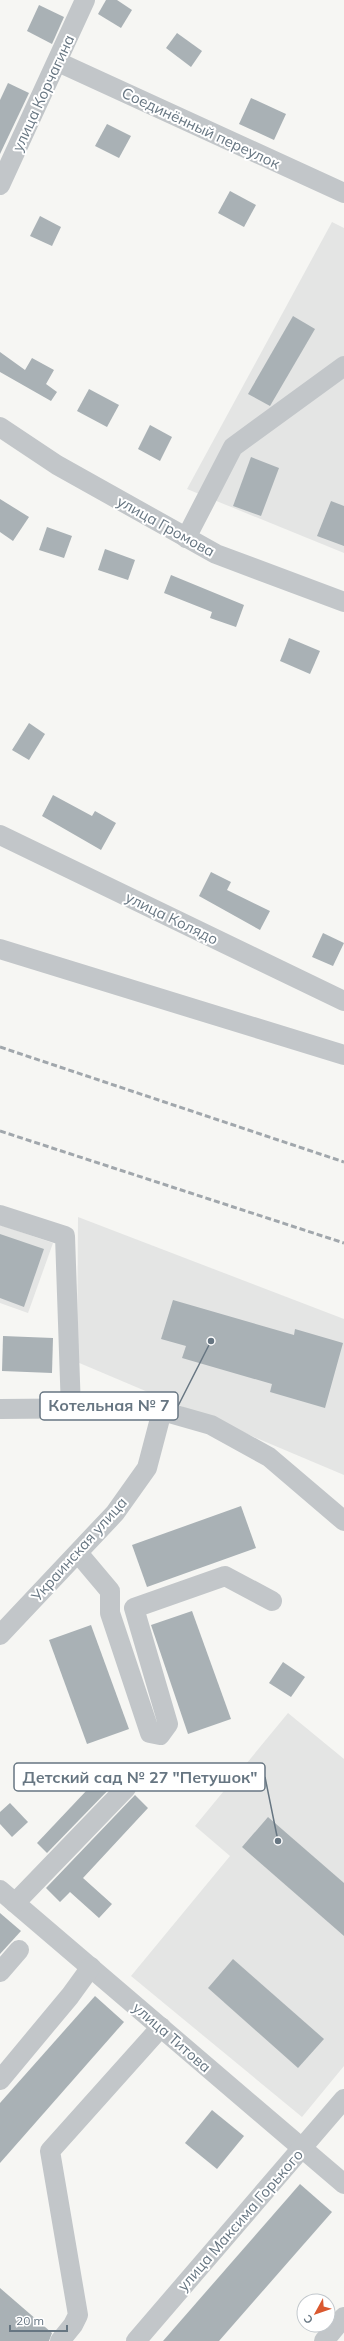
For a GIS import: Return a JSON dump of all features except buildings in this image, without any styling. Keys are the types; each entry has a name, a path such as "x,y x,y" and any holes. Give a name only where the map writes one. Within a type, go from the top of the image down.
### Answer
{"street":[{"name":"улица Корчагина","path":"0,186 58,62 85,0"},
{"name":"Соединённый переулок","path":"58,62 344,193"},
{"path":"186,538 233,447 344,366"},
{"name":"улица Громова","path":"0,427 57,465 216,554 344,602"},
{"name":"улица Колядо","path":"0,835 344,1001"},
{"path":"0,949 344,1055"},
{"path":"0,1215 65,1236 71,1410"},
{"path":"0,1409 71,1410 114,1408 162,1411 211,1425 269,1457 344,1521"},
{"name":"Украинская улица","path":"0,1635 115,1513 147,1468 162,1411"},
{"path":"78,1553 110,1591 134,1608 168,1724 160,1735 150,1733 110,1613 110,1591"},
{"path":"134,1608 225,1576 272,1601"},
{"path":"15,1903 126,1788"},
{"name":"улица Титова","path":"0,1890 92,1967 344,2184"},
{"path":"0,1972 19,1950"},
{"path":"0,2080 70,1996 92,1967"},
{"path":"60,2341 73,2325 78,2315 50,2151 160,2027"},
{"name":"улица Максима Горького","path":"136,2341 344,2099"},
{"path":"324,2341 344,2317"}],"shaded area":[{"path":"332,222 344,228 344,553 187,489"},
{"path":"78,1217 344,1319 344,1475 77,1362"},
{"path":"0,1225 53,1243 28,1313 0,1303"},
{"path":"288,1713 344,1759 344,2066 302,2117 131,1976 230,1856 195,1826"}],"railway":[{"path":"0,1047 344,1162"},
{"path":"0,1131 344,1243"}],"place":[{"name":"Котельная № 7","path":"211,1341"},
{"name":"Детский сад № 27 \"Петушок\"","path":"278,1841"}]}
